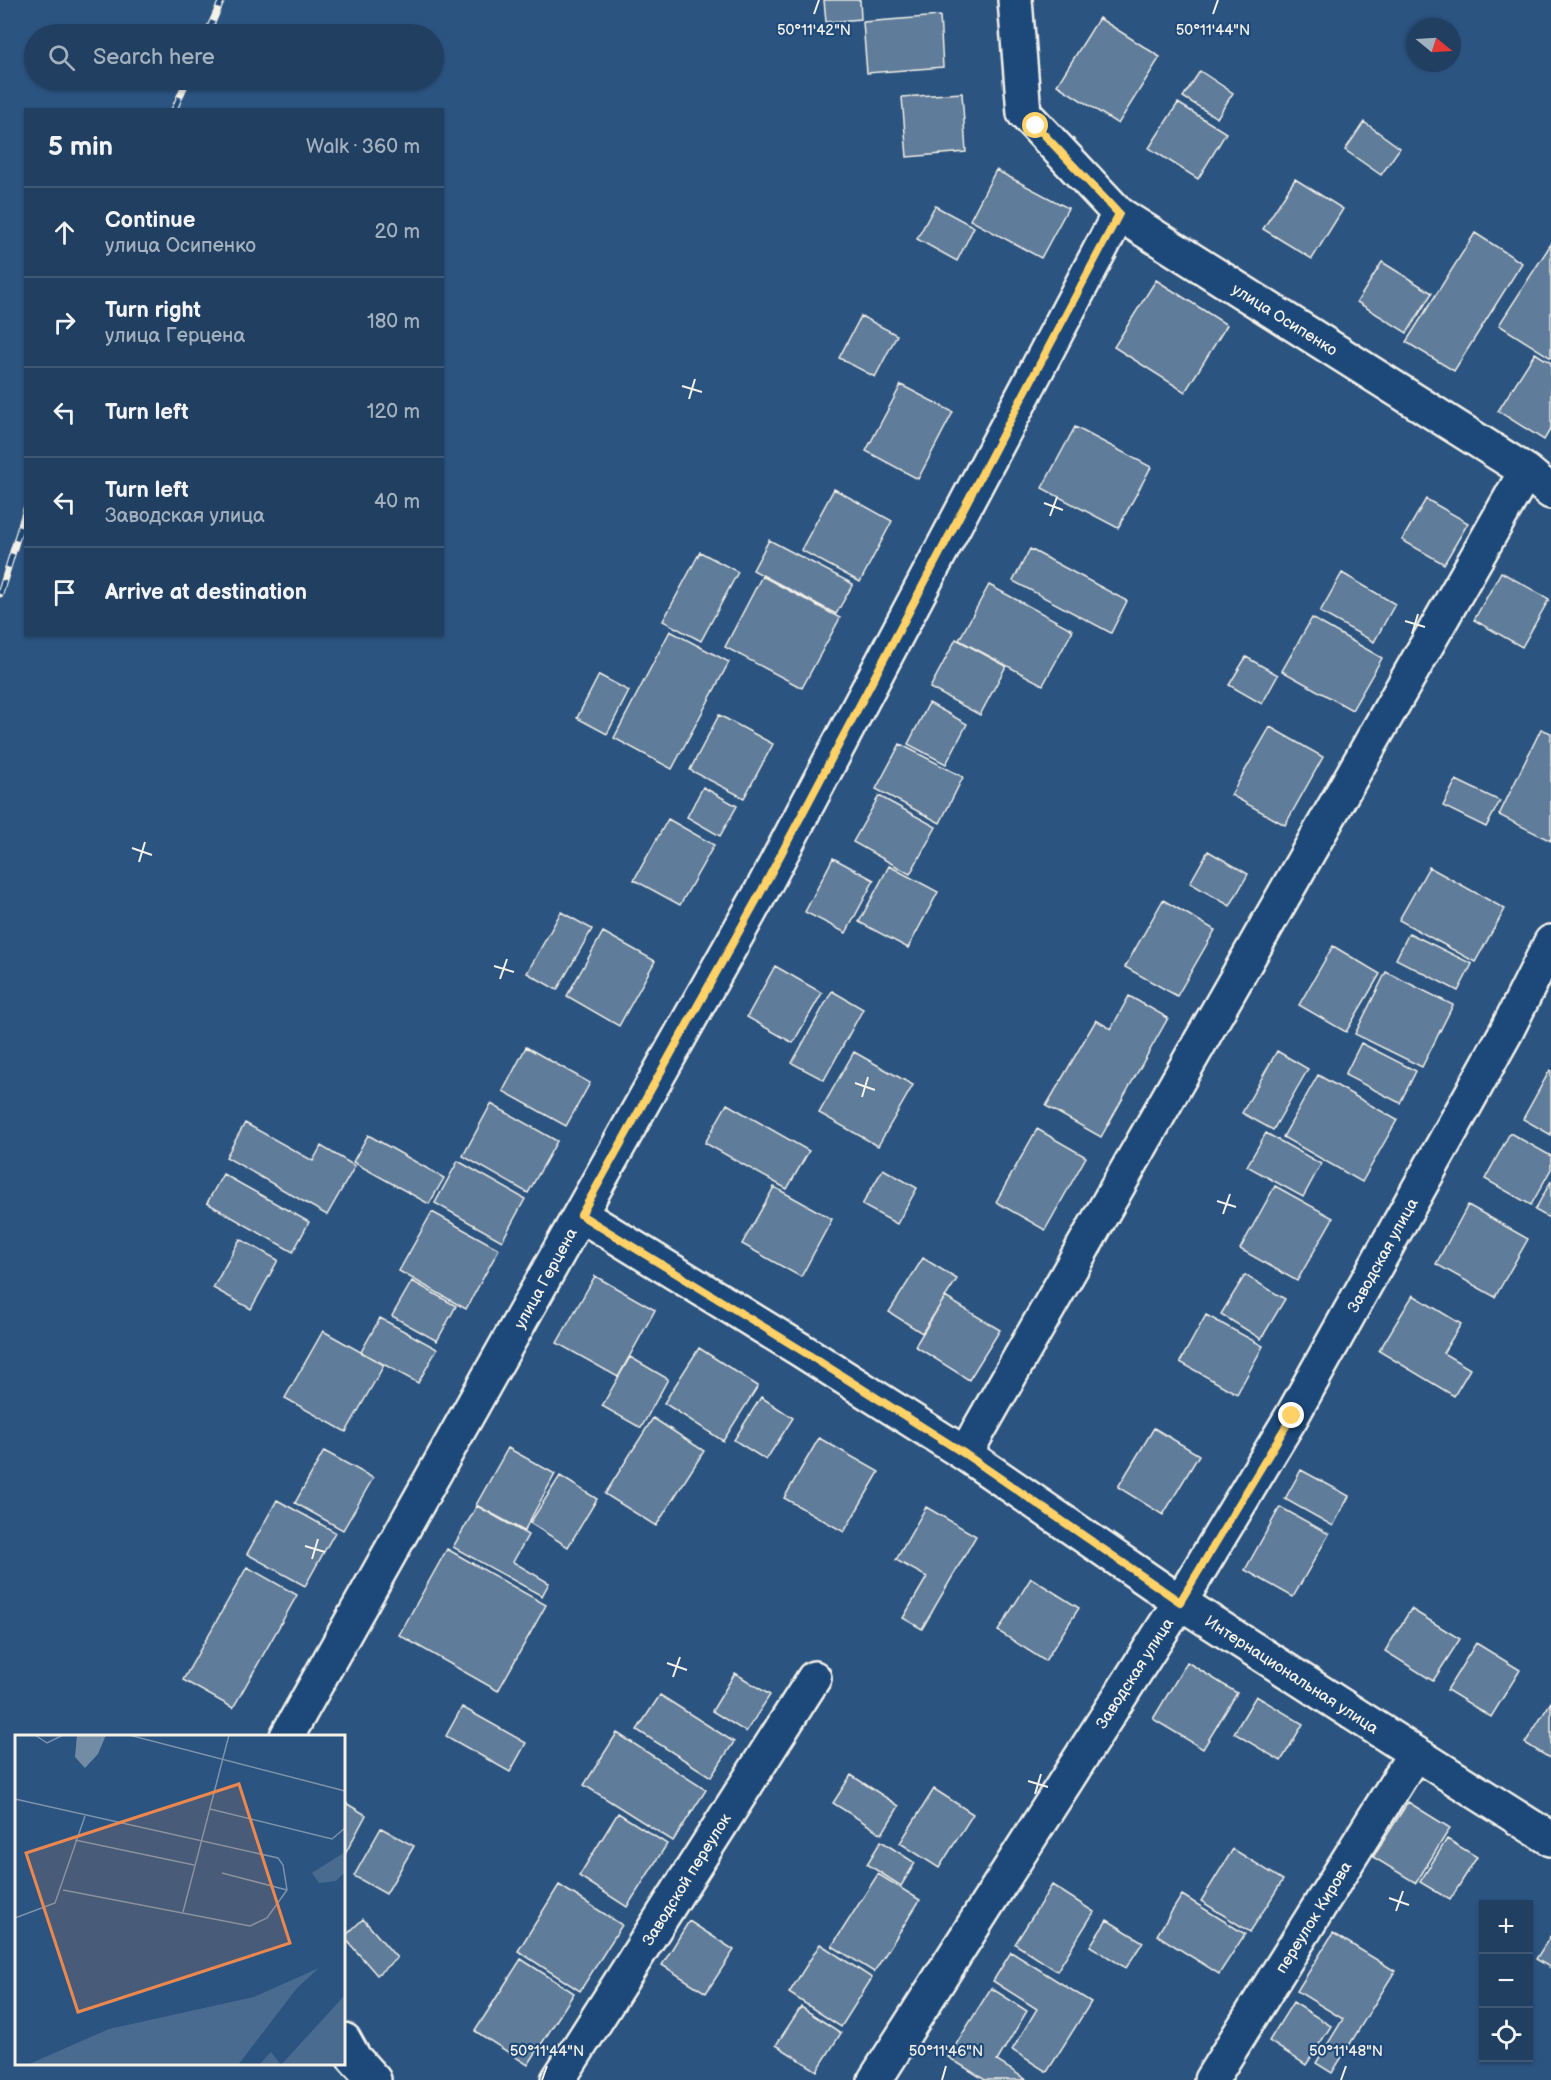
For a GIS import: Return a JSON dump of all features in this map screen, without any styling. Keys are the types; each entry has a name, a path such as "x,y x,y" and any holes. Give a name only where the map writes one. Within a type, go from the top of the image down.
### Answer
{"street":[{"name":"улица Осипенко","path":"1016,0 1024,113 1119,214 1526,471 1551,492"},
{"name":"улица Герцена","path":"288,1735 761,892 1119,214"},
{"path":"965,1454 1526,471"},
{"name":"Заводская улица","path":"875,2080 1180,1602 1292,1416 1506,1032 1551,942"},
{"name":"Интернациональная улица","path":"581,1215 965,1454 1180,1602 1551,1839"},
{"name":"Заводской переулок","path":"558,2080 814,1678"},
{"name":"переулок Кирова","path":"1211,2080 1415,1754"},
{"path":"345,2042 354,2058 374,2080"}],"building":[{"path":"824,0 860,0 861,19 826,22"},
{"path":"940,16 943,67 867,73 863,22"},
{"path":"1099,18 1160,57 1118,124 1057,85"},
{"path":"1200,71 1233,93 1217,118 1183,97"},
{"path":"962,93 966,152 907,157 902,97"},
{"path":"1178,103 1226,133 1198,179 1149,148"},
{"path":"1364,122 1400,148 1381,175 1345,150"},
{"path":"996,170 1068,208 1041,258 970,220"},
{"path":"1295,179 1343,209 1312,259 1263,229"},
{"path":"935,206 974,227 957,261 917,239"},
{"path":"1475,233 1522,263 1454,371 1406,342"},
{"path":"1551,244 1551,358 1499,325"},
{"path":"1382,262 1432,293 1407,333 1357,302"},
{"path":"1156,280 1227,325 1185,392 1114,347"},
{"path":"861,316 897,335 875,377 839,358"},
{"path":"1535,353 1551,363 1551,428 1544,440 1498,411"},
{"path":"901,385 953,412 918,479 866,451"},
{"path":"1075,427 1151,467 1118,528 1042,488"},
{"path":"834,489 892,521 860,582 801,550"},
{"path":"1426,499 1468,523 1444,564 1402,540"},
{"path":"769,540 853,584 836,614 753,570"},
{"path":"1030,549 1127,601 1111,633 1013,581"},
{"path":"700,552 738,572 701,641 663,621"},
{"path":"1501,572 1549,599 1522,647 1474,620"},
{"path":"1342,573 1395,604 1374,642 1320,612"},
{"path":"762,576 840,618 802,688 725,647"},
{"path":"989,585 1073,630 1043,685 959,640"},
{"path":"1312,618 1382,658 1352,710 1282,671"},
{"path":"670,631 729,662 672,769 614,738"},
{"path":"956,639 1006,666 980,715 930,688"},
{"path":"1246,657 1278,675 1262,704 1229,685"},
{"path":"599,675 629,691 607,734 577,718"},
{"path":"929,703 967,724 946,764 908,744"},
{"path":"719,715 773,744 744,798 690,770"},
{"path":"1270,727 1323,757 1285,825 1231,795"},
{"path":"1541,729 1551,733 1551,841 1499,815"},
{"path":"900,744 963,777 940,823 876,789"},
{"path":"1456,780 1500,801 1486,827 1443,806"},
{"path":"703,787 737,806 720,836 687,817"},
{"path":"879,796 936,827 910,874 853,842"},
{"path":"668,819 714,845 680,905 634,880"},
{"path":"1208,851 1248,874 1230,906 1190,883"},
{"path":"833,858 874,880 846,933 805,912"},
{"path":"889,866 938,892 908,948 859,922"},
{"path":"1429,867 1505,909 1475,962 1399,920"},
{"path":"1163,900 1215,930 1177,996 1125,967"},
{"path":"561,912 592,929 557,990 527,973"},
{"path":"603,932 655,961 619,1026 567,996"},
{"path":"1409,933 1472,964 1458,991 1396,959"},
{"path":"1333,946 1380,974 1346,1032 1299,1005"},
{"path":"775,966 822,993 793,1043 747,1017"},
{"path":"1386,972 1453,1005 1422,1067 1355,1034"},
{"path":"832,991 863,1009 824,1080 792,1063"},
{"path":"1129,996 1168,1018 1101,1137 1046,1106 1096,1020 1111,1029"},
{"path":"1361,1043 1416,1071 1400,1103 1345,1075"},
{"path":"526,1047 590,1083 566,1126 503,1091"},
{"path":"1277,1051 1308,1069 1273,1130 1242,1113"},
{"path":"854,1052 913,1085 878,1146 819,1113"},
{"path":"1551,1071 1551,1135 1523,1119"},
{"path":"1318,1075 1397,1120 1362,1182 1283,1137"},
{"path":"491,1104 557,1141 528,1193 463,1156"},
{"path":"727,1104 809,1151 787,1189 705,1143"},
{"path":"245,1123 313,1161 321,1146 355,1166 327,1215 226,1157"},
{"path":"1037,1129 1086,1157 1045,1230 996,1202"},
{"path":"1266,1133 1321,1164 1303,1197 1247,1166"},
{"path":"1510,1133 1551,1156 1551,1169 1531,1205 1485,1179"},
{"path":"368,1135 444,1178 429,1204 353,1162"},
{"path":"458,1161 525,1199 502,1241 435,1203"},
{"path":"883,1169 917,1188 897,1224 862,1205"},
{"path":"223,1174 309,1222 293,1252 207,1203"},
{"path":"1551,1181 1551,1219 1535,1210"},
{"path":"1275,1186 1333,1218 1297,1281 1240,1249"},
{"path":"774,1187 832,1219 801,1277 742,1244"},
{"path":"1468,1205 1528,1239 1495,1297 1436,1264"},
{"path":"432,1212 499,1249 466,1309 399,1271"},
{"path":"240,1239 278,1260 251,1309 213,1288"},
{"path":"923,1258 957,1279 922,1333 889,1312"},
{"path":"1245,1275 1285,1299 1261,1339 1221,1314"},
{"path":"595,1276 655,1310 618,1377 557,1343"},
{"path":"412,1281 456,1306 437,1341 392,1316"},
{"path":"1413,1295 1461,1324 1443,1353 1470,1369 1454,1396 1379,1351"},
{"path":"945,1297 1000,1330 969,1380 915,1346"},
{"path":"1206,1315 1263,1346 1237,1394 1180,1362"},
{"path":"380,1318 437,1349 418,1383 361,1352"},
{"path":"323,1331 384,1365 346,1432 285,1398"},
{"path":"699,1348 758,1386 723,1441 664,1403"},
{"path":"630,1357 668,1379 641,1428 602,1406"},
{"path":"761,1397 793,1418 766,1460 734,1440"},
{"path":"653,1418 704,1451 656,1526 605,1494"},
{"path":"1154,1428 1199,1455 1163,1515 1118,1487"},
{"path":"819,1438 879,1472 844,1532 784,1498"},
{"path":"508,1448 555,1474 524,1531 476,1505"},
{"path":"324,1451 373,1478 343,1530 295,1503"},
{"path":"1301,1470 1349,1496 1333,1526 1285,1499"},
{"path":"560,1476 597,1499 568,1547 530,1523"},
{"path":"277,1500 335,1532 305,1586 247,1554"},
{"path":"477,1506 528,1535 513,1562 549,1583 542,1596 453,1547"},
{"path":"926,1507 976,1536 922,1629 903,1618 927,1577 896,1560"},
{"path":"1280,1507 1329,1534 1293,1597 1245,1570"},
{"path":"447,1549 546,1605 498,1691 399,1635"},
{"path":"247,1567 297,1595 233,1708 183,1680"},
{"path":"1031,1578 1079,1608 1045,1661 998,1631"},
{"path":"1411,1609 1460,1639 1433,1681 1385,1651"},
{"path":"1476,1643 1520,1670 1491,1717 1447,1690"},
{"path":"1187,1662 1237,1693 1203,1749 1153,1719"},
{"path":"735,1673 770,1695 746,1732 712,1711"},
{"path":"660,1695 734,1742 711,1777 637,1730"},
{"path":"1256,1696 1303,1724 1281,1761 1234,1733"},
{"path":"1551,1702 1551,1759 1525,1743"},
{"path":"462,1707 526,1743 510,1772 446,1736"},
{"path":"617,1733 706,1790 673,1841 584,1785"},
{"path":"851,1775 899,1806 882,1834 833,1803"},
{"path":"934,1789 973,1814 939,1868 900,1843"},
{"path":"1408,1802 1450,1828 1416,1883 1373,1857"},
{"path":"345,1803 366,1815 345,1854"},
{"path":"618,1813 667,1844 627,1907 579,1876"},
{"path":"381,1828 414,1846 386,1894 354,1876"},
{"path":"1447,1839 1477,1857 1450,1900 1420,1882"},
{"path":"881,1841 915,1863 901,1886 867,1864"},
{"path":"1233,1849 1283,1880 1250,1932 1201,1901"},
{"path":"878,1874 920,1900 874,1972 832,1946"},
{"path":"559,1885 622,1925 580,1991 518,1951"},
{"path":"1052,1885 1094,1912 1057,1971 1015,1944"},
{"path":"1182,1895 1245,1934 1219,1974 1157,1935"},
{"path":"363,1919 397,1958 377,1975 345,1936"},
{"path":"1107,1920 1143,1942 1126,1968 1090,1946"},
{"path":"689,1921 734,1950 706,1993 662,1965"},
{"path":"1333,1933 1395,1971 1332,2073 1316,2063 1343,2019 1297,1991"},
{"path":"1551,1935 1551,1968 1536,1959"},
{"path":"820,1944 872,1978 841,2027 789,1993"},
{"path":"1011,1952 1091,2002 1047,2072 1012,2050 1037,2009 993,1981"},
{"path":"521,1959 574,1993 528,2065 475,2031"},
{"path":"991,1988 1027,2011 997,2061 1027,2080 985,2080 948,2057"},
{"path":"1293,2002 1331,2026 1306,2065 1269,2041"},
{"path":"801,2007 841,2033 817,2071 776,2045"}],"railway":[{"path":"211,24 222,0"},
{"path":"175,108 183,90"},
{"path":"0,594 24,516"}],"route":[{"path":"1036,126 1119,214 761,892 581,1215 965,1454 1180,1602 1292,1416"}]}
